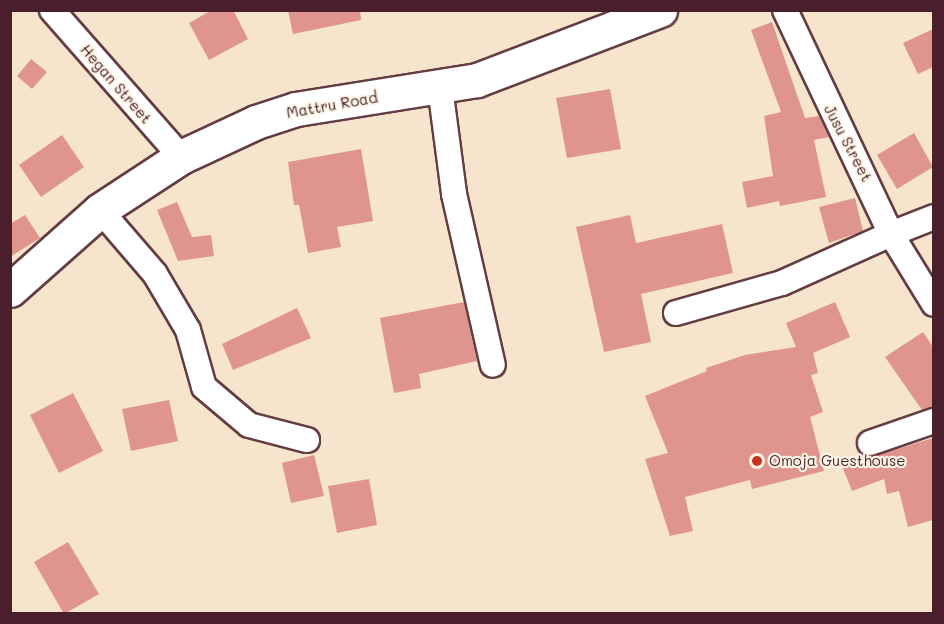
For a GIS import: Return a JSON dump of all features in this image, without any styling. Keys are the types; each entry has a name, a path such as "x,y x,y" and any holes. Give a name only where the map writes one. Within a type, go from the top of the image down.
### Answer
{"main road":[{"name":"Mattru Road","path":"10,290 100,210 181,157 255,122 296,109 477,80 550,55 660,10"}],"street":[{"name":"Hegan Street","path":"52,10 181,157"},
{"name":"Jusu Street","path":"785,10 891,234 933,304"},
{"path":"440,87 454,194 493,365"},
{"path":"100,210 155,274 188,330 204,387 249,425 307,440"},
{"path":"676,313 782,283 933,217"},
{"path":"870,442 933,421"}],"building":[{"path":"212,10 233,10 248,39 209,60 189,23"},
{"path":"288,10 360,10 361,20 293,34"},
{"path":"772,22 805,118 819,116 829,137 814,140 826,197 780,206 779,201 747,208 742,182 773,176 764,116 781,112 751,30"},
{"path":"933,29 933,67 918,74 903,43"},
{"path":"31,59 47,72 32,89 17,76"},
{"path":"610,89 621,149 567,158 556,98"},
{"path":"914,133 933,167 897,189 877,155"},
{"path":"62,135 84,167 41,197 19,165"},
{"path":"361,149 373,221 337,227 341,247 308,253 299,205 294,205 288,162"},
{"path":"855,198 863,231 829,243 819,207"},
{"path":"177,202 192,237 211,235 214,256 178,261 157,210"},
{"path":"25,215 40,238 10,257 10,224"},
{"path":"630,215 636,243 722,224 733,273 641,294 651,342 604,352 576,227"},
{"path":"464,302 477,361 419,374 421,388 394,393 380,318"},
{"path":"835,302 850,337 813,353 818,373 811,375 823,412 810,417 824,471 752,489 750,480 685,497 693,531 670,536 645,459 668,453 645,396 707,371 706,368 745,355 796,347 786,323"},
{"path":"297,308 311,338 233,370 222,344"},
{"path":"923,332 933,347 933,407 922,410 885,357"},
{"path":"73,393 103,451 59,473 30,415"},
{"path":"169,400 178,441 131,451 122,409"},
{"path":"933,438 933,520 908,527 899,491 887,494 884,479 852,491 840,461 875,456"},
{"path":"314,455 324,496 291,503 282,463"},
{"path":"369,479 377,525 337,533 328,486"},
{"path":"68,542 99,594 64,614 34,562"}],"place":[{"name":"Omoja Guesthouse","path":"757,461"}]}
